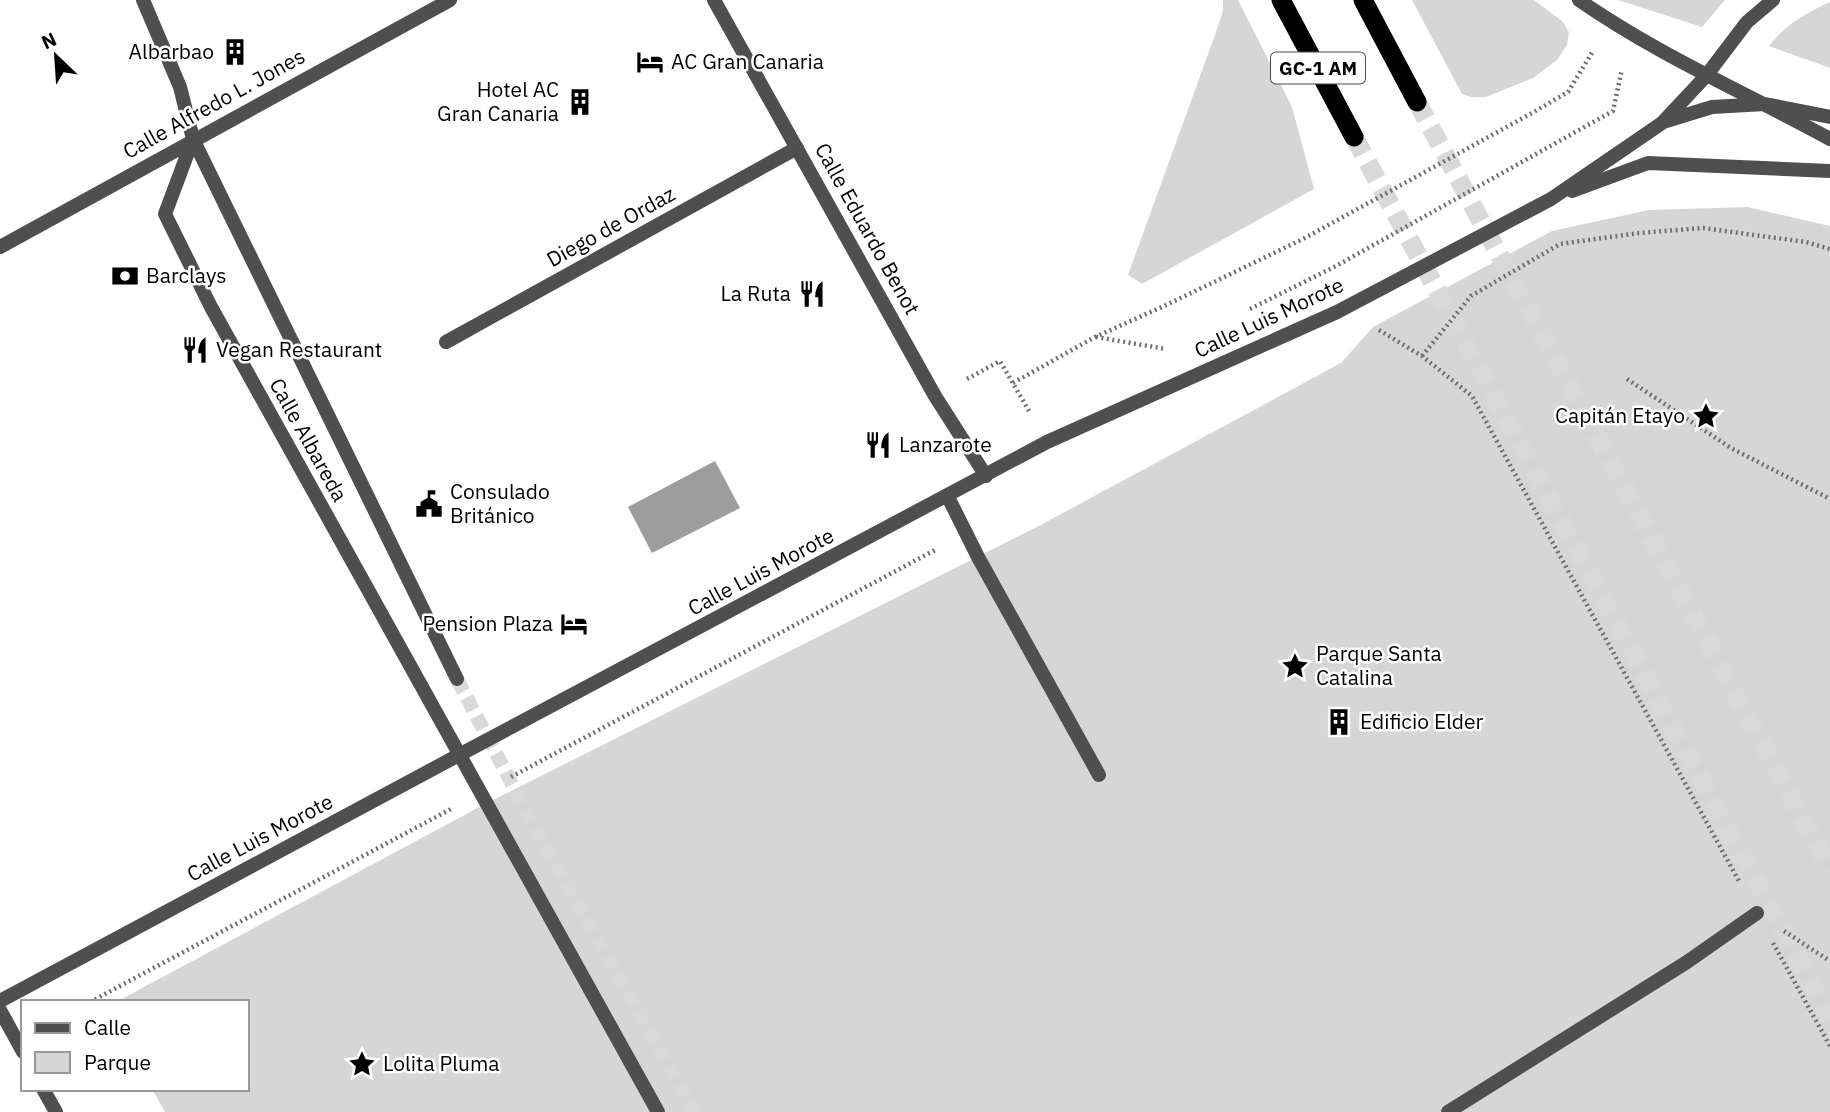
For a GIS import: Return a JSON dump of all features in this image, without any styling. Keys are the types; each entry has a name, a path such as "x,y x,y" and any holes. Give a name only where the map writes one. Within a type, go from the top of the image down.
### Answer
{"highway":[{"name":"GC-1 AM","path":"1281,0 1354,137"},
{"name":"GC-1 AM","path":"1363,0 1417,102"}],"street":[{"name":"Calle Albareda","path":"143,0 180,87 194,139 457,679"},
{"name":"Calle Alfredo L. Jones","path":"0,247 450,0"},
{"name":"Calle Eduardo Benot","path":"715,0 935,396 986,476"},
{"path":"1579,0 1609,21 1706,76 1830,139"},
{"path":"1551,199 1662,123 1706,76 1747,22 1773,0"},
{"path":"1662,123 1712,107 1765,104 1830,117"},
{"name":"Calle Albareda","path":"194,139 164,214 211,307 459,755"},
{"name":"Diego de Ordaz","path":"446,342 797,148"},
{"path":"1551,199 1648,163 1830,171"},
{"name":"Calle Luis Morote","path":"0,1001 1048,442 1357,301 1551,199"},
{"path":"948,497 1099,775"},
{"path":"459,755 658,1112"},
{"path":"1448,1112 1686,962 1757,914"},
{"path":"0,1010 21,1048"},
{"path":"44,1091 56,1112"}],"path":[{"path":"1013,383 1095,337 1303,239 1568,92 1609,21"},
{"path":"1240,313 1336,266 1613,111 1630,33"},
{"path":"1422,356 1471,296 1560,244 1639,233 1703,228 1806,242 1830,249"},
{"path":"1336,266 1373,327 1422,356 1472,396 1830,1046"},
{"path":"1095,337 1169,349"},
{"path":"935,396 1000,360 1048,442"},
{"path":"1627,379 1731,448 1830,499"},
{"path":"94,1000 966,534"},
{"path":"1757,914 1830,961"}],"green space":[{"path":"1223,0 1238,0 1292,107 1314,189 1142,284 1128,275 1216,32 1223,10"},
{"path":"1412,0 1534,0 1563,22 1569,32 1567,45 1557,60 1533,78 1486,97 1471,97 1462,94"},
{"path":"1618,0 1725,0 1702,27"},
{"path":"1830,2 1830,68 1769,46 1797,20"},
{"name":"Parque Santa Catalina","path":"1747,207 1830,226 1830,1112 165,1112 153,1091 248,1091 248,1000 120,1000 485,804 1035,528 1341,363 1373,327 1552,231 1649,210"}],"shaded area":[{"path":"715,461 740,508 652,553 628,507"}],"tunnel":[{"path":"1417,102 1830,870"},
{"path":"1354,137 1830,1018"},
{"path":"457,679 534,826 695,1112"}],"place":[{"name":"Albarbao","path":"235,52"},
{"name":"AC Gran Canaria","path":"650,62"},
{"name":"Hotel AC Gran Canaria","path":"580,102"},
{"name":"Barclays","path":"125,276"},
{"name":"La Ruta","path":"812,294"},
{"name":"Vegan Restaurant","path":"195,350"},
{"name":"Capitán Etayo","path":"1706,416"},
{"name":"Lanzarote","path":"878,445"},
{"name":"Consulado Británico","path":"429,504"},
{"name":"Pension Plaza","path":"574,624"},
{"name":"Parque Santa Catalina","path":"1295,666"},
{"name":"Edificio Elder","path":"1339,722"},
{"name":"Lolita Pluma","path":"362,1064"}]}
